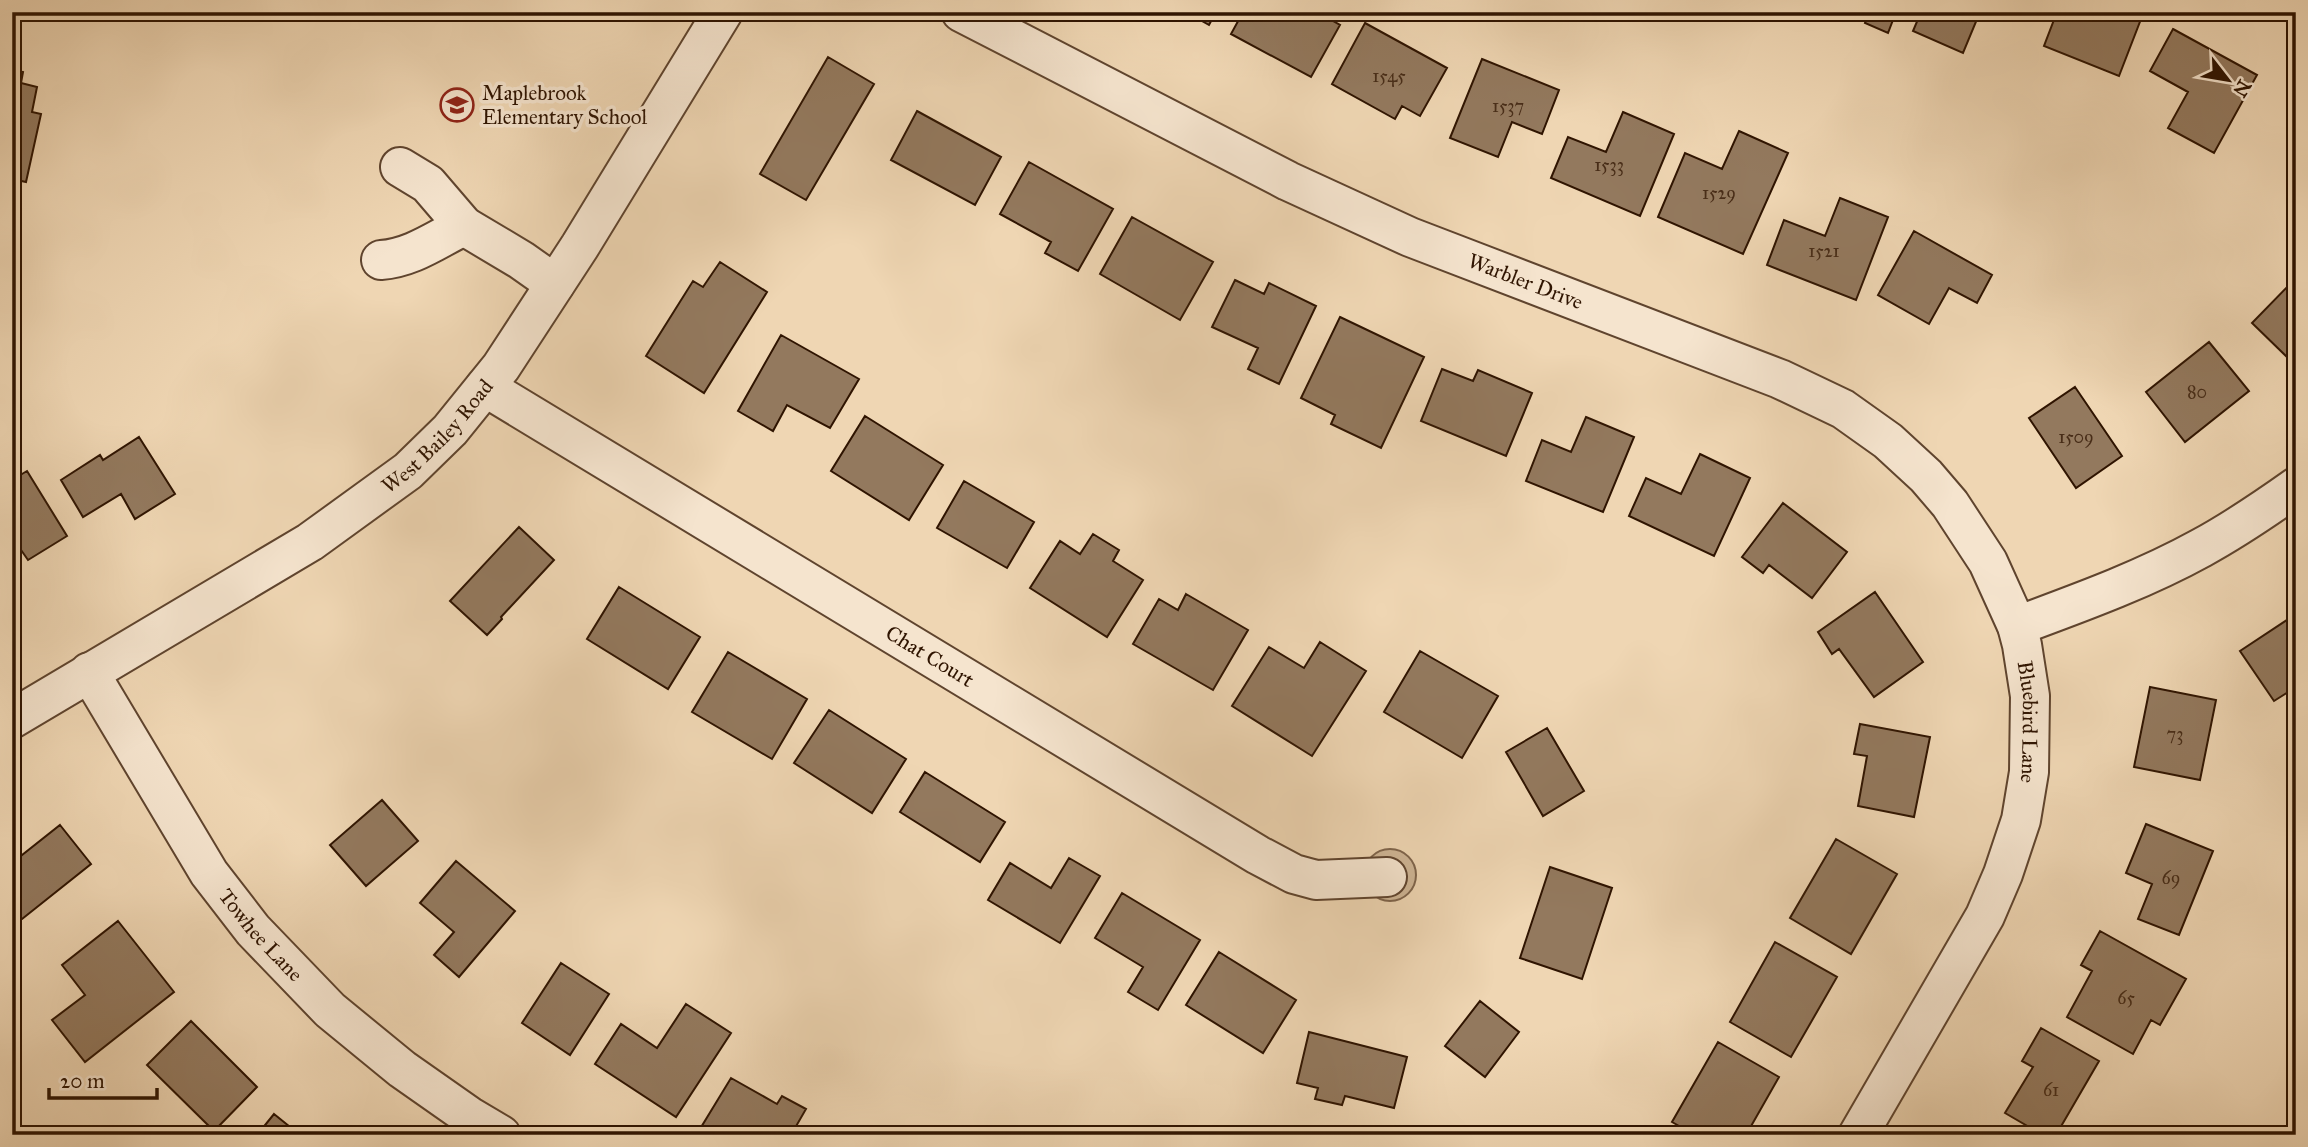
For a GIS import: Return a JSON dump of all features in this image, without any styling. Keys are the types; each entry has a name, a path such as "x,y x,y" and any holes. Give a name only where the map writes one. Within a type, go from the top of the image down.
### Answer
{"street":[{"name":"West Bailey Road","path":"12,719 310,542 369,501 416,463 450,430 501,367 723,12"},
{"name":"Warbler Drive","path":"961,12 1288,181 1410,237 1780,379 1843,409 1888,441 1926,476 1950,504 1988,562 2017,626"},
{"path":"400,167 428,184 464,226 555,284"},
{"path":"381,260 410,254 464,226"},
{"name":"Chat Court","path":"485,387 1258,855 1294,874 1316,880 1387,877"},
{"path":"2017,626 2113,589 2199,549 2249,520 2296,486"},
{"name":"Bluebird Lane","path":"1858,1135 1984,916 2003,874 2021,820 2029,772 2030,696 2017,626"},
{"name":"Towhee Lane","path":"89,672 209,873 253,930 330,1010 401,1069 500,1135"}],"shaded area":[{"path":"1390,849 1400,851 1408,857 1414,865 1414,885 1408,893 1400,899 1390,901 1380,899 1372,893 1366,885 1364,875 1366,865 1372,857 1380,851"}],"building":[{"path":"1186,12 1216,12 1209,25"},
{"path":"1243,12 1317,12 1340,25 1311,77 1231,34"},
{"path":"1869,12 1896,12 1888,33 1865,23"},
{"path":"1921,12 1980,12 1963,53 1913,31"},
{"path":"2057,12 2125,12 2141,19 2119,76 2044,46"},
{"path":"1365,23 1447,68 1420,116 1402,106 1395,119 1332,84"},
{"path":"2173,29 2257,75 2214,153 2168,128 2188,92 2150,71"},
{"path":"828,57 874,84 806,200 760,174"},
{"path":"1482,59 1559,90 1542,134 1512,122 1498,157 1450,138"},
{"path":"12,70 23,72 21,83 37,87 32,112 41,114 26,182 17,180 12,204"},
{"path":"917,111 1001,157 975,205 891,160"},
{"path":"1623,112 1674,134 1640,216 1551,178 1568,137 1606,152"},
{"path":"1739,131 1788,153 1743,254 1658,217 1685,153 1722,169"},
{"path":"1029,162 1113,209 1078,271 1045,253 1051,242 1000,214"},
{"path":"1840,198 1888,217 1856,300 1767,265 1784,220 1825,236"},
{"path":"1132,217 1213,262 1180,320 1100,274"},
{"path":"1914,231 1992,275 1977,303 1949,288 1929,324 1878,295"},
{"path":"720,262 767,292 704,393 646,356 693,281 703,287"},
{"path":"2296,278 2296,348 2287,357 2252,323"},
{"path":"1235,280 1264,294 1269,283 1316,306 1279,384 1248,369 1258,348 1212,327"},
{"path":"1340,317 1424,357 1381,448 1331,424 1335,415 1301,398"},
{"path":"781,335 859,379 830,428 787,405 773,431 738,411"},
{"path":"2209,342 2249,391 2185,442 2146,392"},
{"path":"1442,369 1473,381 1478,370 1532,393 1506,456 1421,421"},
{"path":"2075,387 2122,456 2076,488 2029,418"},
{"path":"865,416 943,465 909,520 831,471"},
{"path":"1586,417 1634,437 1603,512 1526,481 1542,440 1571,452"},
{"path":"139,437 175,494 135,519 121,494 83,517 61,480 100,455 103,460"},
{"path":"1700,454 1750,478 1714,556 1629,516 1646,478 1681,494"},
{"path":"27,471 67,536 28,560 12,537 12,480"},
{"path":"964,481 1034,522 1007,568 937,528"},
{"path":"1783,503 1847,552 1812,598 1769,565 1763,573 1742,557"},
{"path":"519,527 554,560 487,635 450,601"},
{"path":"1093,534 1119,550 1113,561 1143,580 1107,637 1030,588 1060,541 1080,554"},
{"path":"619,587 700,637 668,689 587,639"},
{"path":"1875,592 1923,662 1874,697 1839,649 1832,654 1818,632"},
{"path":"1186,594 1248,630 1213,690 1133,644 1159,599 1178,610"},
{"path":"2296,614 2296,687 2274,701 2240,651"},
{"path":"1320,642 1366,671 1312,756 1232,706 1269,647 1304,668"},
{"path":"1420,651 1498,696 1462,758 1384,712"},
{"path":"728,652 807,699 772,759 692,712"},
{"path":"2150,687 2216,700 2200,780 2134,767"},
{"path":"829,710 906,759 872,813 794,763"},
{"path":"1860,724 1930,737 1914,817 1858,806 1867,756 1854,754"},
{"path":"1547,728 1584,791 1543,816 1506,752"},
{"path":"925,772 1005,822 980,862 900,812"},
{"path":"382,800 418,841 366,886 330,845"},
{"path":"2146,824 2213,851 2179,935 2138,919 2152,884 2126,873"},
{"path":"60,825 91,864 12,927 12,863"},
{"path":"1836,839 1897,874 1851,954 1790,918"},
{"path":"1069,858 1100,876 1060,943 988,900 1010,863 1051,888"},
{"path":"456,861 515,911 459,977 434,955 454,932 420,903"},
{"path":"1550,867 1612,888 1582,979 1520,958"},
{"path":"1122,893 1200,940 1158,1010 1128,992 1143,967 1095,938"},
{"path":"118,921 174,992 85,1062 52,1020 85,995 62,965"},
{"path":"2100,931 2186,979 2160,1025 2151,1020 2133,1054 2067,1017 2092,971 2081,965"},
{"path":"1775,942 1837,977 1791,1057 1730,1022"},
{"path":"1219,952 1296,1000 1263,1053 1186,1005"},
{"path":"561,963 609,994 570,1055 522,1023"},
{"path":"1480,1001 1519,1032 1485,1077 1445,1046"},
{"path":"686,1004 731,1033 676,1117 595,1064 621,1024 657,1048"},
{"path":"191,1021 257,1087 214,1131 147,1065"},
{"path":"2041,1028 2099,1061 2056,1135 2043,1135 2005,1113 2033,1067 2022,1061"},
{"path":"1309,1032 1407,1057 1394,1108 1345,1096 1342,1105 1315,1099 1318,1088 1297,1083"},
{"path":"1718,1042 1779,1077 1746,1135 1695,1135 1672,1122"},
{"path":"731,1078 777,1104 782,1096 806,1109 791,1135 710,1135 700,1129"},
{"path":"274,1114 300,1135 257,1135"}],"place":[{"name":"Maplebrook Elementary School","path":"457,105"}]}
